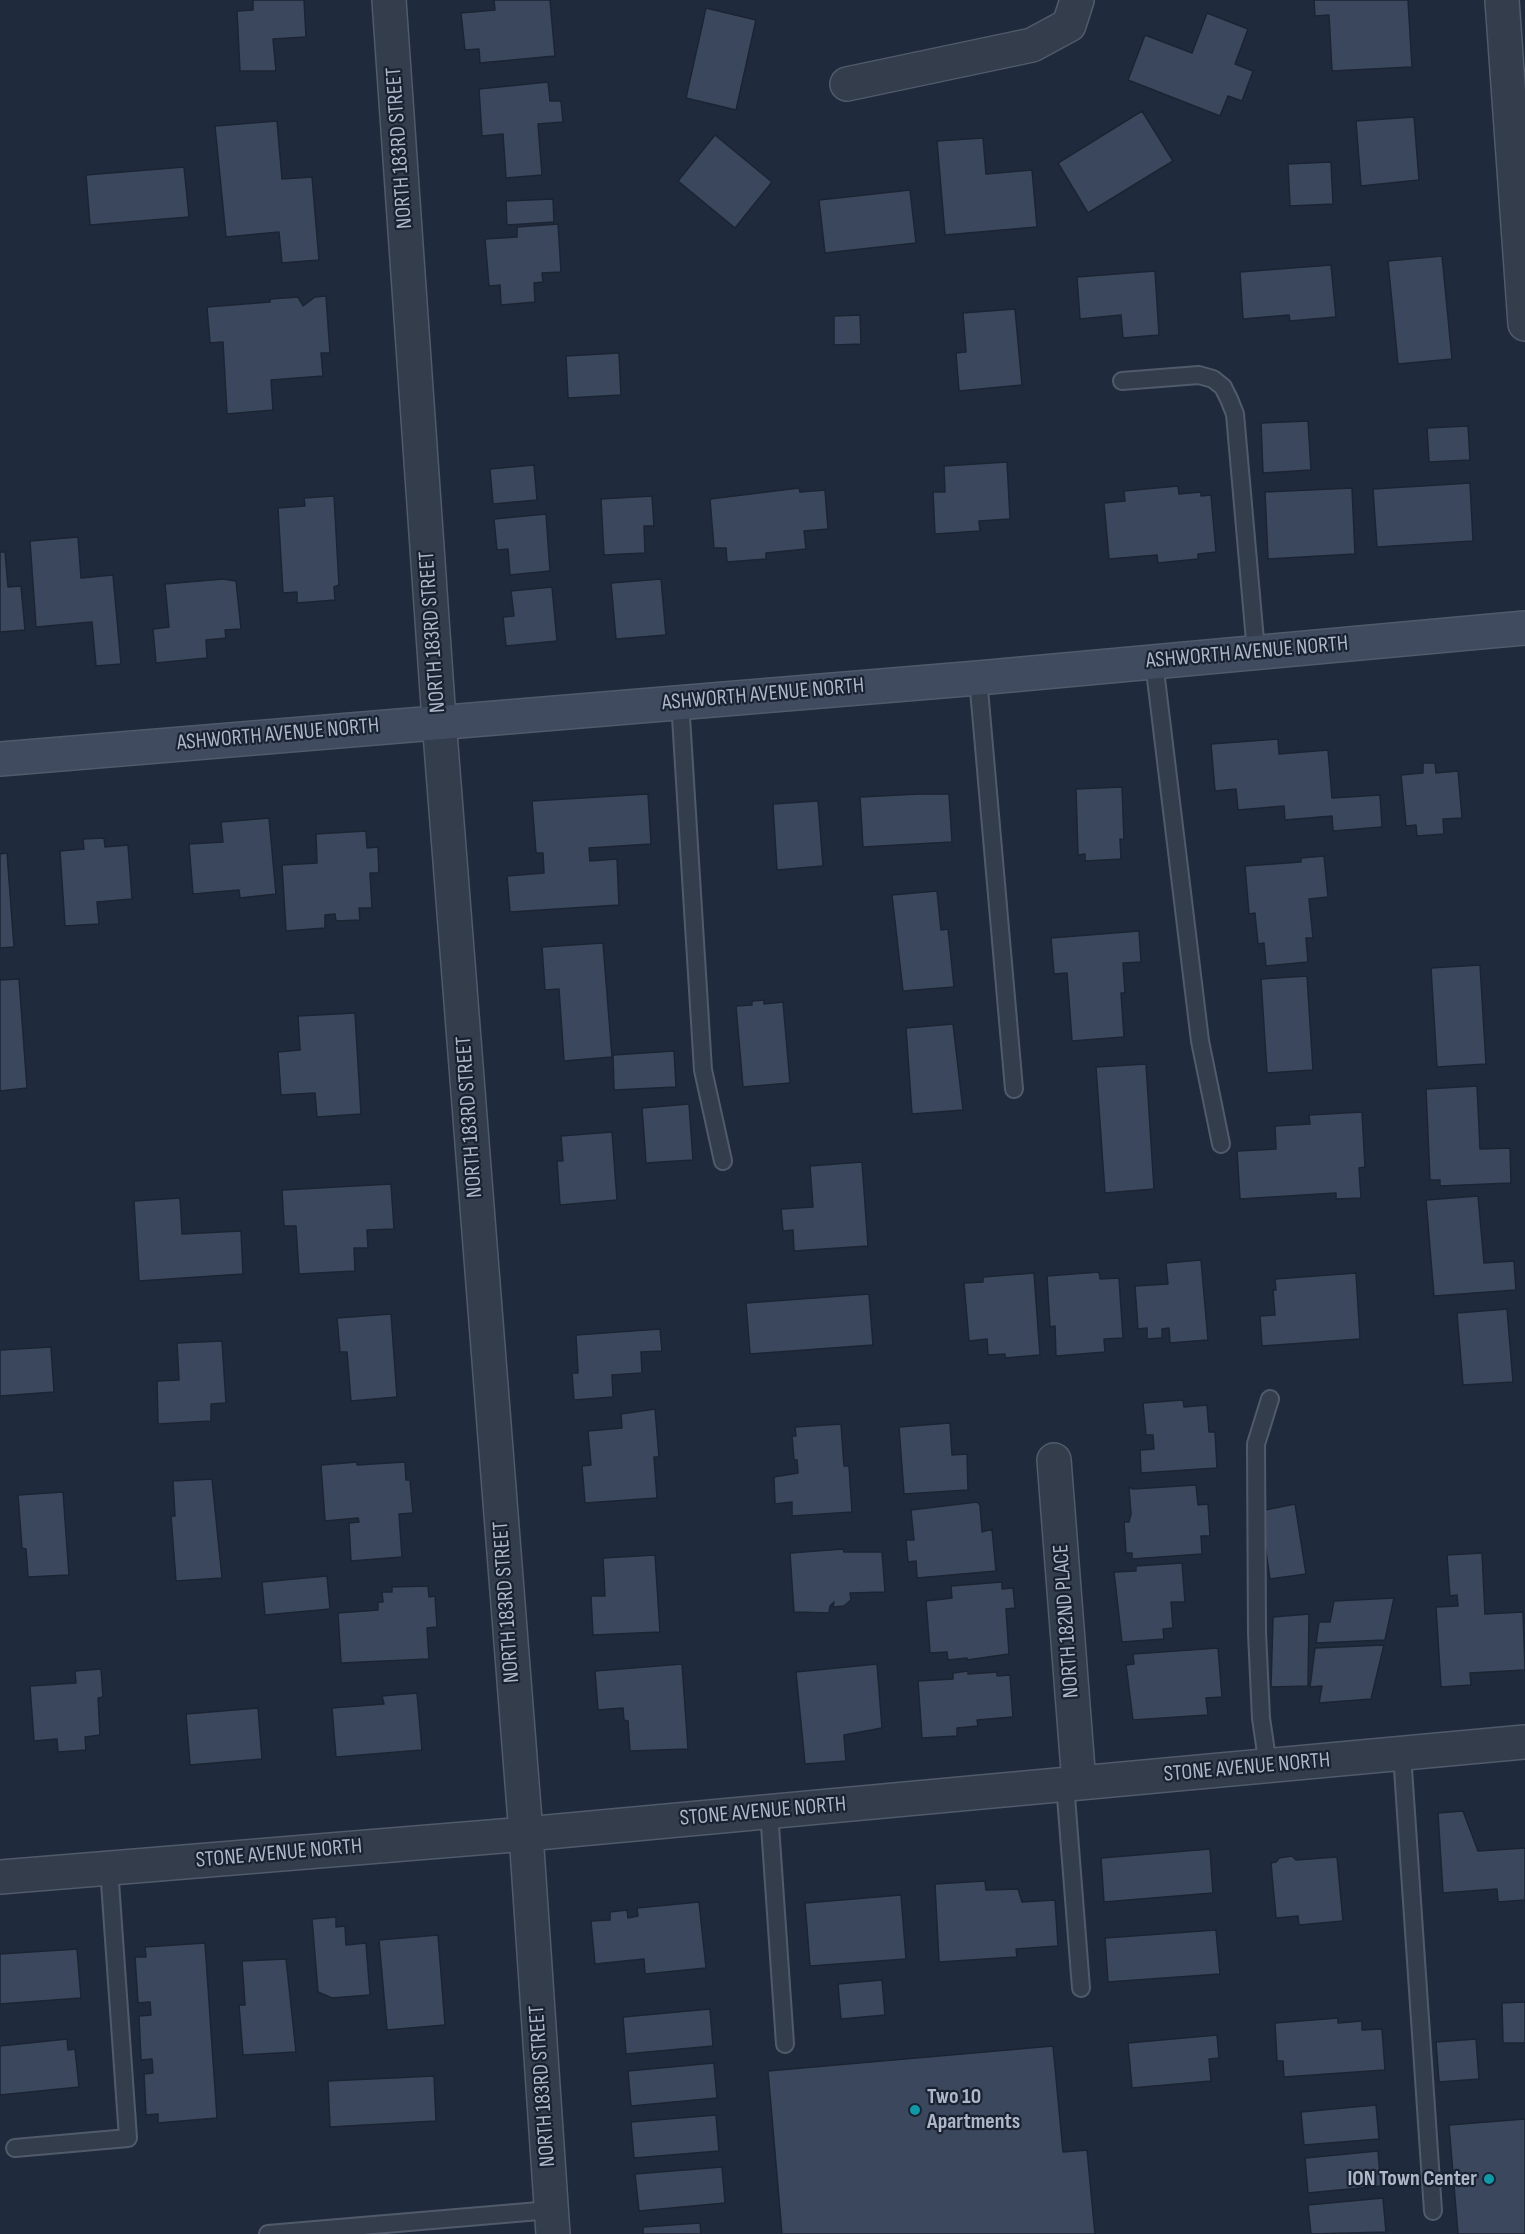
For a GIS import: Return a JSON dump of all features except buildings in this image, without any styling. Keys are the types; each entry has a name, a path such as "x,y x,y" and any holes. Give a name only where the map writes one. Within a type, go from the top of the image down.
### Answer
{"street":[{"name":"NORTH 183RD STREET","path":"389,0 439,720 526,1834 552,2222"},
{"path":"1502,0 1517,92 1525,324"},
{"path":"848,84 1032,45 1073,12"},
{"name":"ASHWORTH AVENUE NORTH","path":"0,759 439,720 978,678 1525,628"},
{"name":"NORTH 182ND PLACE","path":"1054,1460 1072,1784"},
{"name":"STONE AVENUE NORTH","path":"0,1877 526,1834 1525,1742"}],"lane":[{"path":"1122,381 1199,375 1213,379 1223,387 1229,399 1235,414 1256,652"},
{"path":"1154,662 1200,1041 1221,1144"},
{"path":"978,678 1014,1089"},
{"path":"680,701 704,1070 723,1161"},
{"path":"1268,1766 1261,1718 1257,1633 1256,1444 1270,1399"},
{"path":"1402,1754 1433,2211"},
{"path":"1072,1784 1081,1988"},
{"path":"769,1812 785,2043"},
{"path":"15,2148 128,2138 109,1868"},
{"path":"268,2234 552,2222"}],"place":[{"name":"Two 10 Apartments","path":"915,2110"},
{"name":"ION Town Center","path":"1489,2179"}]}
